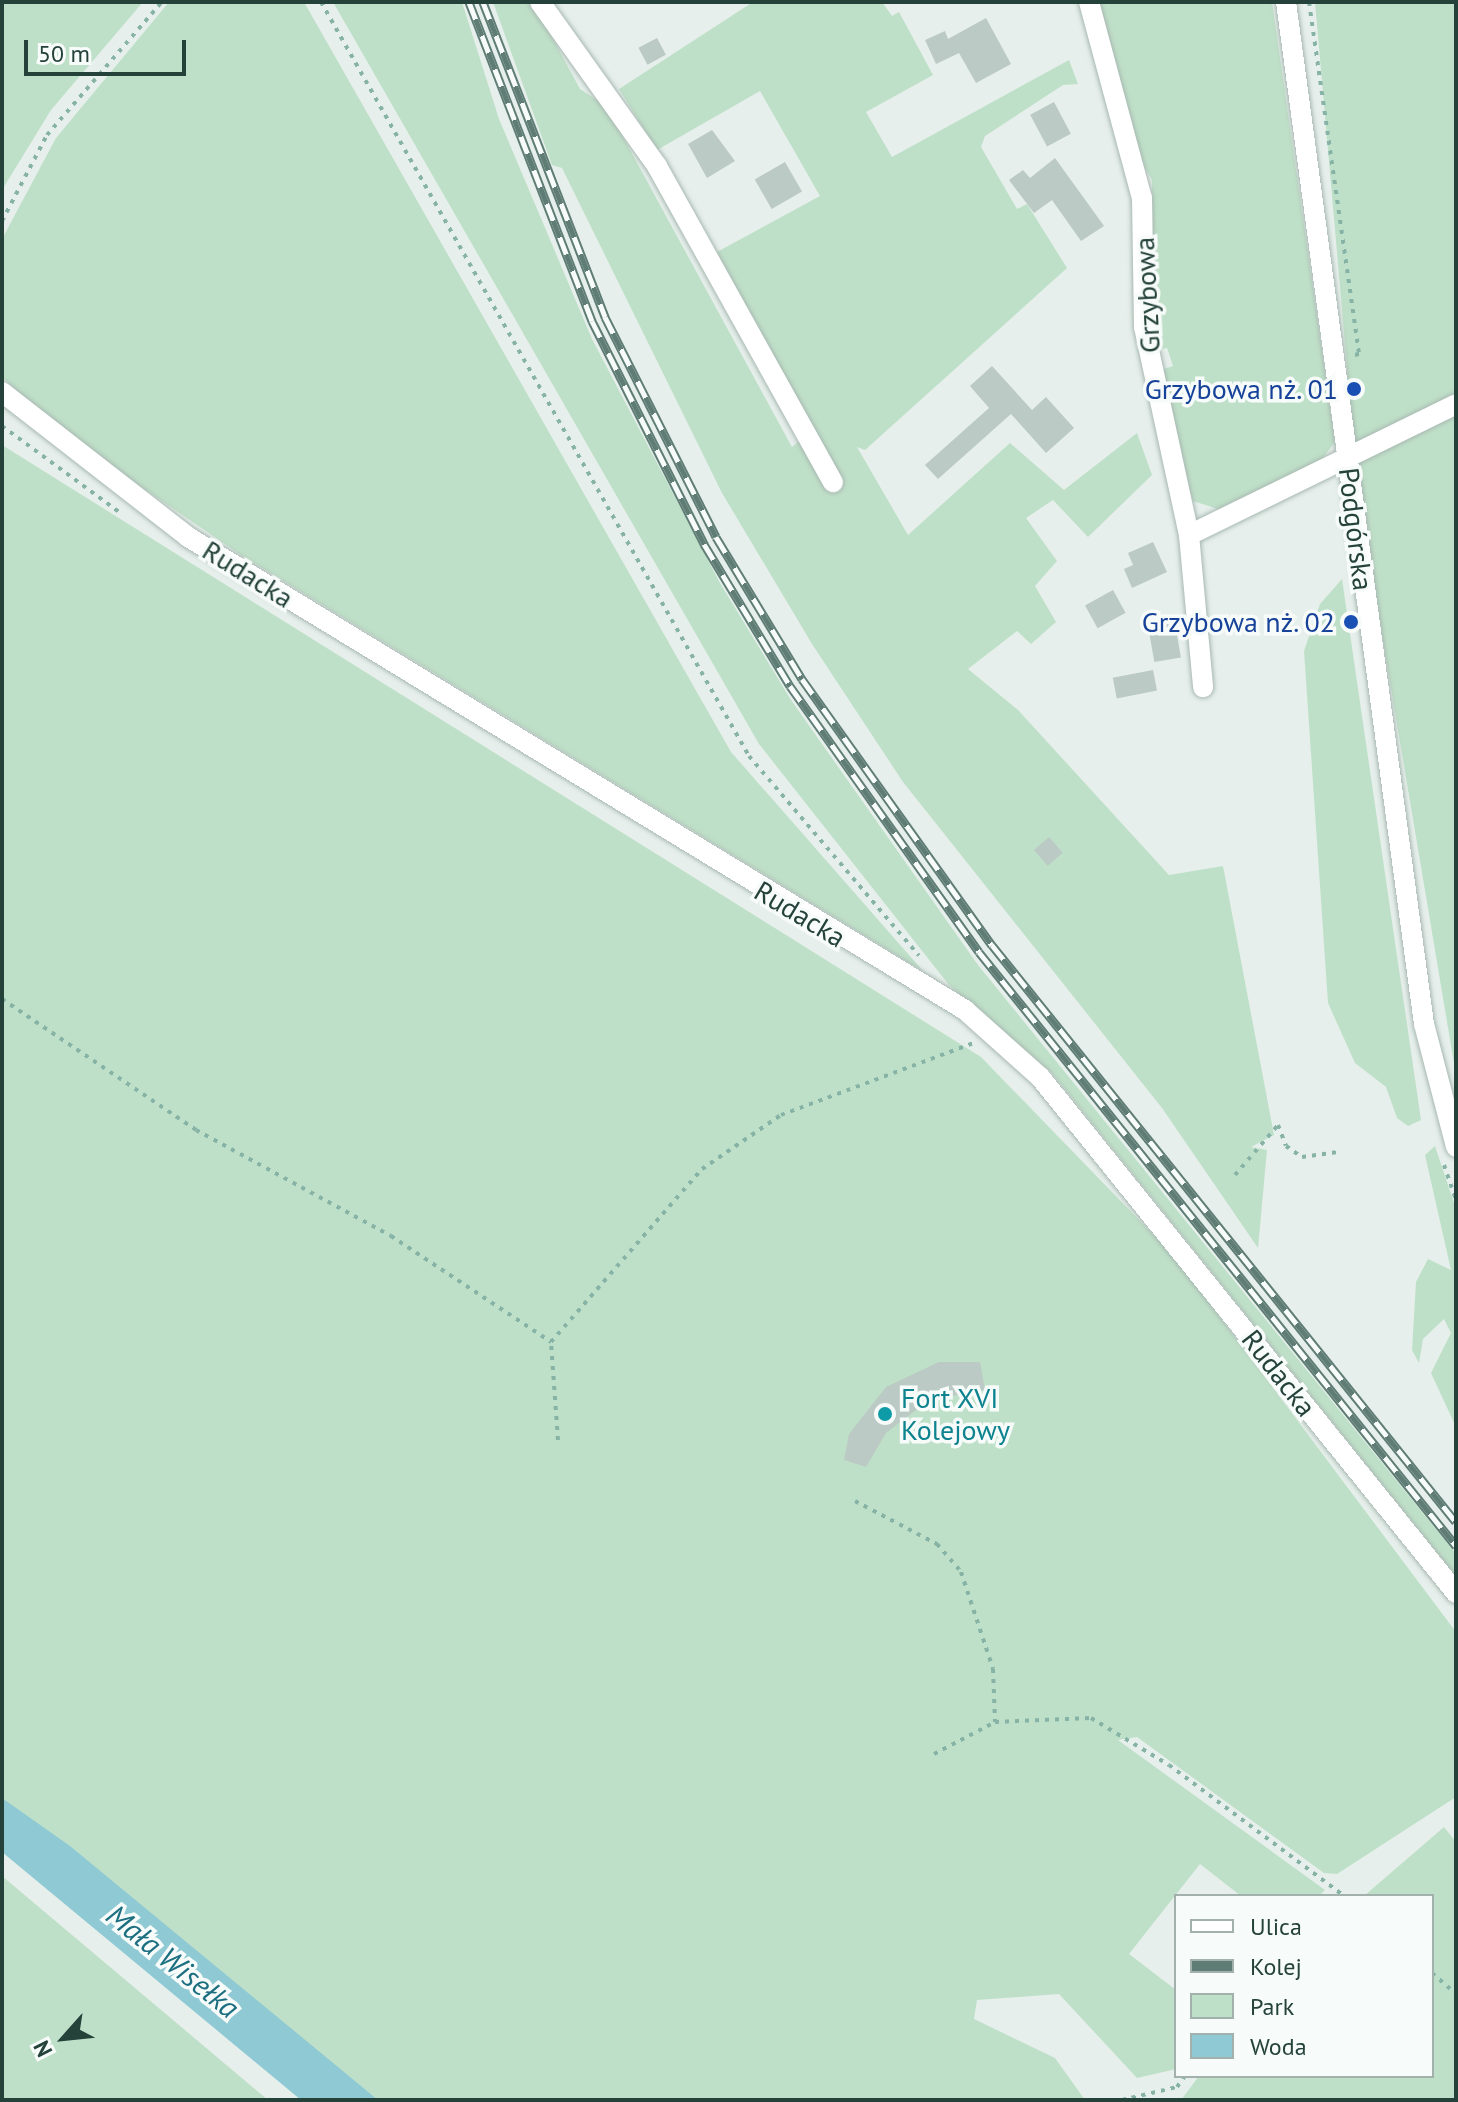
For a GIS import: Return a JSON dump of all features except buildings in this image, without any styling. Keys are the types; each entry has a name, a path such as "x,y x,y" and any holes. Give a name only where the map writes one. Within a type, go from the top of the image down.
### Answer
{"street":[{"path":"540,2 657,166 833,482"},
{"name":"Grzybowa","path":"1089,2 1142,198 1144,327 1189,535 1203,687"},
{"name":"Podgórska","path":"1286,2 1424,1024 1456,1147"},
{"name":"Rudacka","path":"2,392 188,537 965,1010 1040,1077 1456,1593"},
{"path":"1189,535 1456,404"}],"path":[{"path":"2,221 47,135 162,2"},
{"path":"321,2 749,756 924,962"},
{"path":"2,999 196,1130 391,1236 551,1342"},
{"path":"558,1440 551,1342 702,1169 781,1115 980,1040"},
{"path":"1235,1175 1278,1125 1286,1146 1302,1157 1338,1152"},
{"path":"855,1501 937,1544 961,1572 993,1669 995,1722"},
{"path":"934,1754 995,1722 1091,1718 1276,1843 1341,1894"},
{"path":"1434,1975 1456,1994"},
{"path":"1122,2100 1177,2087 1184,2078"}],"green space":[{"path":"2,2 143,2 51,110 2,190"},
{"path":"169,2 304,2 731,752 923,971 241,555 67,436 2,377 2,239 56,138"},
{"path":"333,2 462,2 499,119 592,339 720,583 791,700 978,965 1456,1554 1456,1576 1052,1073 949,985 759,744"},
{"path":"493,2 533,2 580,89 606,106 792,447 813,430 717,252 820,196 760,91 657,150 619,89 753,2 882,2 892,16 899,12 933,75 866,112 892,157 1069,60 1078,84 1063,85 985,136 981,147 1017,209 1027,204 1067,268 865,450 857,447 908,535 1010,443 1064,490 1137,433 1152,475 1088,537 1053,500 1026,518 1057,561 1035,586 1056,622 1031,644 1017,631 968,669 1018,710 1169,875 1223,866 1274,1135 1251,1147 1267,1150 1258,1248 1162,1108 903,782 812,644 722,493 562,168 552,165"},
{"path":"1100,2 1272,2 1335,442 1319,463 1218,509 1193,501 1173,430 1161,370 1173,366 1167,348 1155,350 1152,180 1134,148"},
{"path":"1315,2 1456,2 1456,1075 1358,492"},
{"path":"2,445 981,1057 1174,1256 1456,1632 1456,1797 1337,1874 1324,1873 1137,1737 1118,1740 1325,1890 1321,1894 1238,1894 1200,1864 1174,1894 1129,1954 1174,1988 1174,2069 1137,2078 1059,1994 977,2000 974,2019 1055,2058 1085,2100 378,2100 2,1798"},
{"path":"1342,579 1421,1120 1408,1126 1397,1118 1386,1087 1355,1063 1328,1003 1304,651 1320,604"},
{"path":"1435,1146 1456,1209 1456,1427 1431,1373 1451,1333 1444,1319 1423,1339 1419,1363 1412,1350 1416,1282 1428,1259 1451,1270 1425,1155"},
{"path":"1444,1827 1456,1842 1456,2100 1181,2100 1198,2078 1434,2078 1434,1894 1366,1894"},
{"path":"2,1876 268,2100 2,2100"}],"water":[{"name":"Mała Wisełka","path":"2,1798 70,1846 378,2100 301,2100 2,1852"}],"railway":[{"path":"469,2 592,321 704,544 790,686 979,952 1456,1546"},
{"path":"483,2 605,317 716,537 802,679 992,945 1456,1522"}],"place":[{"name":"Grzybowa nż. 01","path":"1354,389"},
{"name":"Grzybowa nż. 02","path":"1351,622"},
{"name":"Fort XVI Kolejowy","path":"885,1414"}]}
